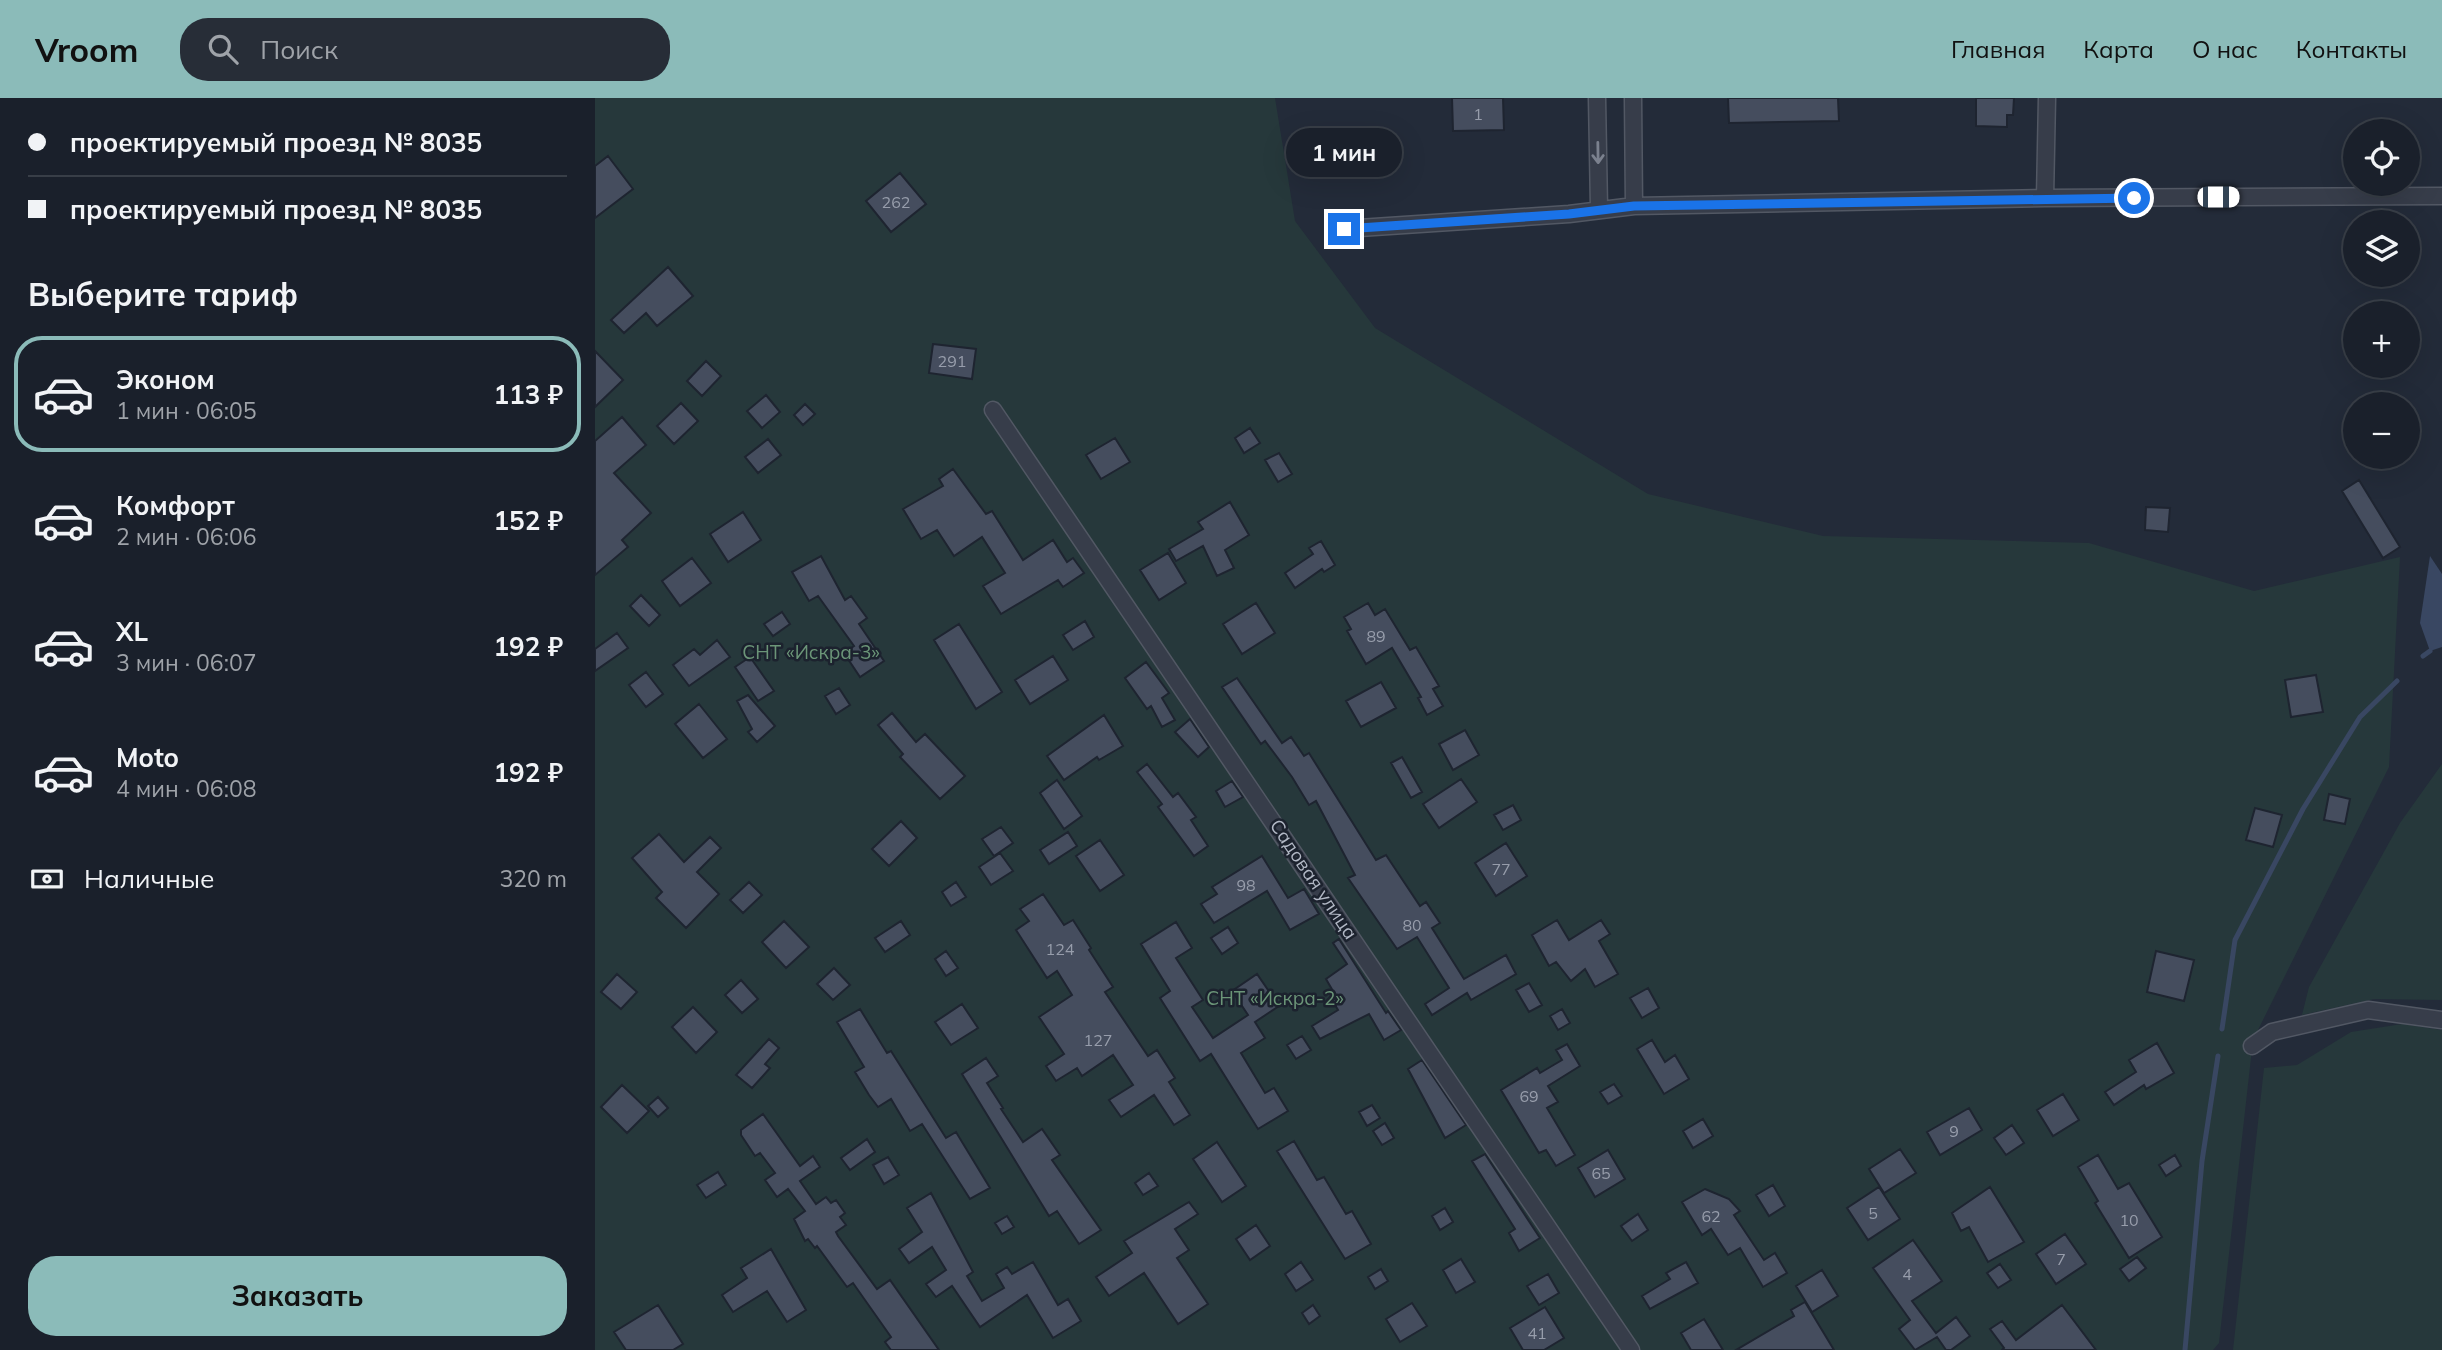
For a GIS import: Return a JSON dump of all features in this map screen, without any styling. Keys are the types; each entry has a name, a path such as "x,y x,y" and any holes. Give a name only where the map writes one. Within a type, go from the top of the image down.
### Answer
{"street":[{"path":"1597,98 1599,208"},
{"path":"1633,98 1634,206"},
{"path":"2045,198 2047,98"},
{"path":"1344,229 1569,214 1599,208 1634,206 2045,198 2442,196"},
{"name":"Садовая улица","path":"993,410 1632,1350"},
{"path":"2252,1046 2272,1032 2368,1010 2442,1020"}],"green space":[{"path":"595,98 1275,98 1295,221 1375,328 1648,494 1823,536 2089,543 2254,591 2400,557 2389,767 2253,1040 2219,1343 2213,1350 595,1350"},
{"path":"2442,764 2442,1000 2374,999 2302,1015 2309,987 2400,823"},
{"path":"2402,1024 2442,1030 2442,1350 2233,1350 2264,1068 2297,1065 2351,1032"}],"water":[{"path":"2430,556 2442,574 2442,647 2430,651 2420,623"}],"building":[{"path":"1452,98 1503,98 1504,130 1453,131"},
{"path":"1728,98 1838,98 1839,121 1729,123"},
{"path":"1976,98 2014,98 2013,115 2007,115 2007,127 1976,126"},
{"path":"608,156 633,189 595,218 595,166"},
{"path":"900,173 926,204 891,232 866,201"},
{"path":"668,267 693,296 657,326 646,313 624,333 611,320"},
{"path":"933,344 976,349 972,379 929,373"},
{"path":"595,351 623,380 595,407"},
{"path":"706,361 721,376 702,396 687,381"},
{"path":"766,395 780,412 762,428 747,411"},
{"path":"681,403 698,421 674,444 657,426"},
{"path":"805,404 815,414 803,425 794,415"},
{"path":"622,417 646,445 614,473 651,513 622,540 628,547 595,575 595,441"},
{"path":"1250,428 1260,443 1244,453 1235,438"},
{"path":"1115,438 1130,462 1101,479 1086,455"},
{"path":"768,439 781,455 758,473 745,457"},
{"path":"1279,453 1292,474 1278,482 1265,460"},
{"path":"953,469 986,514 992,511 1023,560 1053,540 1067,562 1073,558 1084,573 1063,587 1058,580 1001,614 983,586 1005,573 982,537 954,556 937,530 921,539 903,509 943,486 939,479"},
{"path":"2359,480 2400,547 2383,558 2342,491"},
{"path":"1230,502 1249,535 1225,550 1234,568 1217,576 1203,546 1176,561 1169,549 1203,529 1198,522"},
{"path":"2146,507 2170,508 2168,532 2145,530"},
{"path":"743,512 761,540 728,562 710,534"},
{"path":"1321,541 1335,565 1324,572 1322,569 1295,588 1285,573 1313,554 1309,548"},
{"path":"1168,553 1186,583 1159,600 1140,570"},
{"path":"821,556 845,600 851,596 867,618 859,624 884,661 860,677 844,653 854,646 818,596 809,601 792,572"},
{"path":"692,558 711,583 680,606 662,581"},
{"path":"641,595 660,615 649,626 630,606"},
{"path":"1256,603 1275,633 1242,654 1223,624"},
{"path":"1368,603 1375,615 1385,609 1410,650 1416,647 1439,686 1433,689 1443,706 1427,715 1418,698 1421,697 1392,648 1366,664 1347,631 1351,629 1344,617"},
{"path":"782,612 790,624 773,636 764,624"},
{"path":"1085,621 1094,637 1073,650 1063,635"},
{"path":"959,624 1002,692 976,709 934,640"},
{"path":"617,633 628,648 595,671 595,649"},
{"path":"717,640 730,657 689,686 673,665 694,649 700,655"},
{"path":"1053,656 1068,680 1030,704 1015,680"},
{"path":"750,657 774,691 758,701 735,667"},
{"path":"1146,662 1169,693 1162,698 1175,720 1162,727 1151,706 1147,709 1125,678"},
{"path":"646,672 663,694 646,707 629,685"},
{"path":"2316,675 2323,712 2291,717 2285,680"},
{"path":"1237,678 1282,743 1291,737 1304,756 1309,753 1376,860 1386,855 1420,906 1426,902 1440,923 1432,928 1464,979 1506,955 1516,974 1471,1000 1467,993 1432,1015 1425,1004 1449,988 1417,937 1397,949 1348,878 1355,875 1316,801 1309,805 1292,777 1265,741 1261,744 1222,687"},
{"path":"1381,682 1396,708 1361,727 1346,701"},
{"path":"839,688 850,705 836,714 825,696"},
{"path":"748,695 775,726 757,742 748,732 752,729 737,701"},
{"path":"699,704 727,739 703,758 675,724"},
{"path":"892,713 916,742 925,734 965,776 940,799 900,757 903,754 878,725"},
{"path":"1104,715 1123,746 1099,760 1097,757 1064,780 1047,756"},
{"path":"1190,719 1209,747 1198,757 1175,732"},
{"path":"1465,730 1479,755 1453,770 1439,744"},
{"path":"1402,757 1422,792 1411,798 1391,763"},
{"path":"1147,764 1173,797 1178,793 1196,817 1191,820 1208,846 1194,856 1158,807 1162,804 1137,772"},
{"path":"1461,779 1477,802 1439,828 1423,804"},
{"path":"1057,780 1082,816 1064,829 1040,793"},
{"path":"1232,781 1243,797 1225,807 1216,791"},
{"path":"2329,794 2350,799 2345,824 2324,820"},
{"path":"1513,805 1521,820 1503,830 1494,815"},
{"path":"2255,808 2282,815 2273,847 2246,840"},
{"path":"901,821 917,838 889,866 872,849"},
{"path":"1001,827 1013,843 994,856 982,839"},
{"path":"1068,832 1077,846 1049,864 1040,850"},
{"path":"659,834 684,862 710,837 721,848 697,872 719,894 686,928 656,898 662,892 632,858"},
{"path":"1100,840 1124,875 1100,891 1076,856"},
{"path":"1506,843 1527,876 1496,896 1475,863"},
{"path":"1000,853 1013,871 991,885 979,867"},
{"path":"1262,856 1288,898 1304,889 1319,914 1290,930 1267,891 1214,923 1201,904 1217,894 1212,887"},
{"path":"749,882 762,895 743,913 730,900"},
{"path":"956,882 966,897 951,906 942,892"},
{"path":"1043,894 1064,925 1073,920 1113,987 1105,992 1148,1056 1157,1050 1175,1078 1169,1082 1190,1115 1174,1125 1154,1095 1121,1117 1109,1100 1133,1085 1113,1055 1082,1076 1077,1068 1056,1081 1046,1066 1064,1054 1039,1017 1072,995 1057,971 1047,978 1016,930 1029,921 1020,909"},
{"path":"1557,920 1569,940 1601,920 1610,934 1599,941 1618,974 1595,987 1585,969 1571,981 1556,962 1549,966 1532,935"},
{"path":"784,921 809,947 786,968 762,942"},
{"path":"901,921 910,935 885,952 875,938"},
{"path":"1176,922 1192,948 1176,958 1203,1000 1192,1007 1213,1038 1248,1015 1232,991 1257,974 1279,1006 1255,1022 1265,1038 1241,1053 1265,1093 1274,1088 1288,1111 1258,1129 1211,1054 1200,1061 1160,998 1170,991 1141,944"},
{"path":"1228,927 1238,943 1222,954 1211,938"},
{"path":"1339,939 1386,1013 1388,1011 1401,1030 1384,1040 1369,1014 1320,1039 1312,1026 1338,1010 1332,1000 1337,998 1326,979 1347,964 1333,943"},
{"path":"946,951 958,968 946,976 935,959"},
{"path":"2156,951 2194,960 2184,1001 2147,992"},
{"path":"834,968 850,985 833,1000 817,984"},
{"path":"617,974 637,992 621,1009 601,992"},
{"path":"741,980 758,999 742,1013 725,995"},
{"path":"1529,983 1542,1005 1529,1012 1516,990"},
{"path":"1648,988 1659,1008 1642,1018 1630,998"},
{"path":"962,1004 978,1028 951,1045 935,1022"},
{"path":"693,1007 717,1032 696,1053 672,1027"},
{"path":"860,1009 887,1053 891,1051 946,1138 956,1132 990,1188 970,1199 922,1124 910,1131 891,1099 878,1107 869,1095 855,1072 864,1067 837,1022"},
{"path":"1562,1009 1570,1023 1558,1030 1550,1016"},
{"path":"1302,1036 1311,1050 1296,1059 1287,1045"},
{"path":"769,1039 779,1048 765,1064 770,1068 752,1088 736,1075"},
{"path":"1652,1040 1665,1062 1675,1055 1689,1079 1664,1094 1637,1049"},
{"path":"2157,1043 2174,1073 2146,1089 2144,1085 2114,1105 2105,1092 2136,1072 2129,1060"},
{"path":"1567,1044 1580,1066 1548,1086 1558,1102 1547,1108 1575,1155 1556,1166 1546,1150 1539,1153 1501,1090 1537,1068 1540,1073 1562,1060 1556,1050"},
{"path":"986,1058 998,1076 987,1083 1023,1142 1042,1129 1060,1155 1052,1160 1101,1230 1079,1244 1057,1211 1049,1216 962,1074"},
{"path":"1422,1060 1466,1125 1445,1138 1408,1069"},
{"path":"1614,1084 1622,1096 1608,1104 1600,1092"},
{"path":"622,1085 649,1111 627,1133 601,1107"},
{"path":"2063,1094 2079,1120 2053,1136 2037,1110"},
{"path":"658,1097 668,1108 658,1117 648,1106"},
{"path":"1372,1105 1380,1118 1367,1126 1359,1112"},
{"path":"1969,1108 1982,1130 1940,1155 1927,1132"},
{"path":"763,1114 800,1166 813,1156 820,1167 800,1181 816,1204 826,1197 831,1203 836,1200 845,1213 840,1217 846,1225 836,1232 838,1236 877,1289 890,1280 939,1350 891,1350 885,1342 891,1337 853,1283 847,1287 817,1246 815,1248 808,1239 805,1241 794,1219 805,1211 788,1189 777,1197 765,1180 775,1173 760,1153 755,1156 741,1135 741,1130"},
{"path":"1703,1119 1713,1136 1693,1148 1683,1131"},
{"path":"1385,1123 1394,1138 1382,1145 1373,1131"},
{"path":"2012,1125 2024,1143 2006,1155 1994,1138"},
{"path":"867,1139 875,1152 850,1170 841,1158"},
{"path":"1294,1141 1317,1180 1324,1177 1346,1214 1352,1211 1371,1244 1345,1259 1277,1151"},
{"path":"1217,1142 1246,1186 1222,1202 1193,1159"},
{"path":"1900,1149 1916,1173 1884,1193 1869,1169"},
{"path":"1608,1150 1625,1179 1595,1197 1578,1168"},
{"path":"1485,1154 1540,1238 1519,1251 1509,1233 1515,1229 1472,1161"},
{"path":"2098,1155 2118,1189 2129,1183 2162,1237 2129,1258 2095,1203 2098,1201 2078,1167"},
{"path":"2175,1155 2181,1166 2166,1176 2159,1165"},
{"path":"888,1157 899,1175 884,1184 873,1165"},
{"path":"718,1172 726,1185 706,1198 697,1185"},
{"path":"1149,1173 1158,1186 1143,1195 1135,1183"},
{"path":"1773,1185 1785,1206 1769,1216 1756,1195"},
{"path":"1879,1187 1900,1219 1868,1240 1847,1208"},
{"path":"1990,1187 2024,1242 1988,1262 1969,1227 1961,1231 1952,1213"},
{"path":"1705,1189 1729,1199 1740,1211 1734,1215 1764,1260 1775,1253 1787,1273 1763,1287 1740,1248 1728,1255 1711,1229 1702,1235 1682,1202"},
{"path":"931,1193 973,1272 967,1276 982,1301 1004,1288 996,1274 1007,1267 1012,1274 1033,1262 1058,1305 1068,1299 1081,1321 1053,1338 1027,1295 980,1327 952,1286 936,1297 926,1284 946,1270 932,1247 909,1263 899,1249 922,1232 907,1208"},
{"path":"1189,1202 1198,1214 1175,1229 1189,1250 1177,1258 1208,1304 1178,1324 1144,1273 1109,1296 1096,1277 1132,1253 1124,1241"},
{"path":"1445,1208 1453,1222 1440,1230 1432,1216"},
{"path":"1638,1214 1648,1230 1632,1241 1621,1226"},
{"path":"1007,1216 1014,1227 1002,1234 995,1223"},
{"path":"1256,1225 1270,1246 1250,1260 1236,1239"},
{"path":"2065,1234 2086,1264 2056,1284 2036,1254"},
{"path":"1913,1240 1942,1281 1912,1301 1936,1333 1956,1317 1970,1336 1951,1350 1946,1350 1937,1337 1915,1350 1899,1329 1910,1320 1873,1268"},
{"path":"771,1249 806,1310 787,1322 767,1291 733,1312 722,1295 747,1278 741,1268"},
{"path":"2137,1257 2146,1268 2129,1281 2120,1269"},
{"path":"1461,1259 1475,1282 1456,1293 1443,1270"},
{"path":"1301,1262 1313,1280 1296,1291 1285,1274"},
{"path":"1686,1262 1698,1283 1650,1309 1642,1296 1670,1279 1666,1273"},
{"path":"2000,1264 2011,1280 1998,1288 1987,1273"},
{"path":"1381,1269 1388,1281 1375,1289 1368,1277"},
{"path":"1822,1270 1838,1296 1812,1312 1796,1286"},
{"path":"1548,1274 1559,1293 1539,1305 1527,1286"},
{"path":"1805,1302 1834,1350 1736,1350 1794,1316 1791,1310"},
{"path":"1412,1303 1427,1326 1400,1342 1386,1319"},
{"path":"658,1305 683,1344 673,1350 626,1350 614,1332"},
{"path":"1313,1305 1320,1316 1309,1324 1302,1313"},
{"path":"2062,1305 2096,1350 2002,1350 2004,1348 1990,1329 2002,1321 2016,1340"},
{"path":"1545,1307 1564,1338 1544,1350 1523,1350 1510,1328"},
{"path":"1704,1319 1723,1350 1691,1350 1681,1333"}],"waterway":[{"path":"2423,656 2430,651"},
{"path":"2222,1029 2235,940 2303,809 2360,717 2397,681"},
{"path":"2185,1350 2202,1161 2218,1056"}],"route":[{"path":"1344,229 1569,214 1599,208 1634,206 2134,198"}],"park label":[{"name":"СНТ «Искра-3»","path":"811,652"},
{"name":"СНТ «Искра-2»","path":"1275,998"}]}
